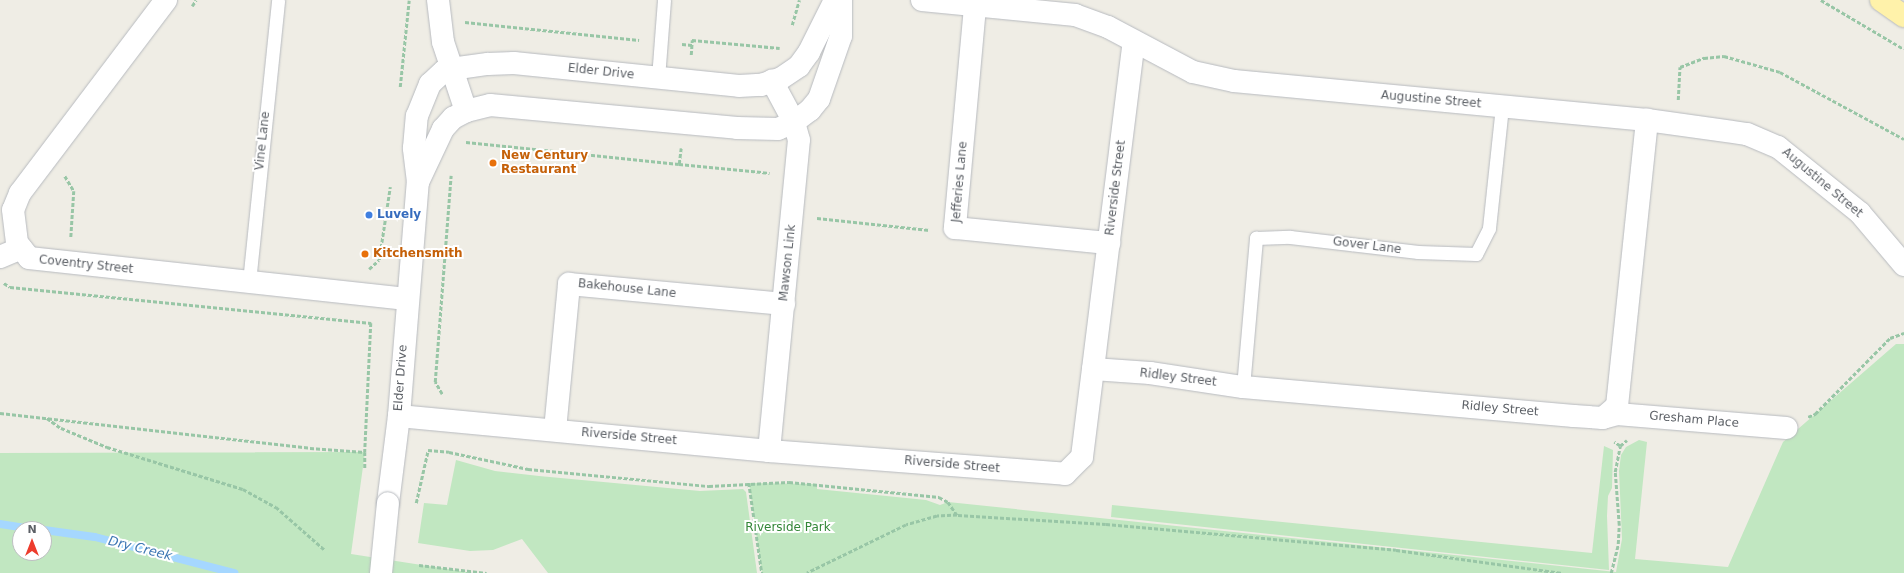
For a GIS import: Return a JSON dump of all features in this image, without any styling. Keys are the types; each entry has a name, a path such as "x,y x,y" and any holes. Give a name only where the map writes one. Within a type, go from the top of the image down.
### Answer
{"main road":[{"path":"1881,0 1904,16"}],"street":[{"path":"0,258 21,248 17,243 13,227 13,210 20,194 166,0"},
{"path":"438,0 443,42 466,111"},
{"name":"Elder Drive","path":"381,573 399,416 407,299 418,182 414,148 422,98 430,84 444,71 451,69 514,63 747,86 772,81 780,79 799,66 809,52 835,0"},
{"name":"Elder Drive","path":"418,182 443,129 453,118 466,111 490,105 761,130 778,129 794,122 810,110 819,99 828,78 841,36 841,0"},
{"name":"Augustine Street","path":"922,0 975,6 1040,10 1075,15 1108,27 1193,72 1234,81 1647,120 1747,134 1778,147 1860,213 1904,265"},
{"name":"Jefferies Lane","path":"975,6 955,228 1109,243"},
{"name":"Riverside Street","path":"399,416 769,451 1065,474 1082,457 1134,42"},
{"name":"Mawson Link","path":"769,451 799,140 794,122 772,81"},
{"path":"1603,418 1617,406 1647,120"},
{"name":"Coventry Street","path":"21,248 29,258 407,299"},
{"name":"Bakehouse Lane","path":"554,430 569,284 784,304"},
{"name":"Ridley Street","path":"1093,369 1150,373 1243,387 1603,418"},
{"name":"Gresham Place","path":"1603,418 1617,414 1786,428"}],"lane":[{"name":"Vine Lane","path":"249,282 278,0"},
{"path":"658,78 664,0"},
{"name":"Gover Lane","path":"1243,387 1256,238 1290,237 1418,252 1476,254 1489,228 1502,107"}],"path":[{"path":"187,12 196,0"},
{"path":"791,28 799,0"},
{"path":"1821,0 1904,49"},
{"path":"461,21 692,45"},
{"path":"691,57 692,40 786,48"},
{"path":"1675,124 1680,67 1704,58 1724,56 1780,72 1904,139"},
{"path":"459,143 475,141 774,174"},
{"path":"679,164 681,143"},
{"path":"69,169 64,176 74,191 70,241"},
{"path":"444,397 435,382 451,172"},
{"path":"808,218 939,231 955,228"},
{"path":"0,280 10,287 371,323 365,473"},
{"path":"1786,428 1815,414 1890,338 1904,333"},
{"path":"0,413 310,448 365,452"},
{"path":"46,417 61,428 107,447 243,489 276,507 325,550"},
{"path":"1603,418 1613,440 1620,446 1615,472 1618,544 1611,573"},
{"path":"415,507 428,450 449,452 528,469 709,486 749,482 789,482 939,497 948,502 957,515"},
{"path":"749,482 762,573"},
{"path":"807,573 906,525 937,516 957,515 1106,524 1396,550 1562,573"},
{"path":"419,565 487,573"}],"green space":[{"name":"Riverside Park","path":"1896,344 1904,344 1904,573 762,573 761,568 749,483 817,484 817,489 926,500 940,505 948,502 1616,572 1622,539 1619,471 1621,455 1626,447 1639,440 1647,442 1635,559 1728,567 1783,442"},
{"path":"1604,446 1613,450 1612,488 1608,496 1607,516 1609,570 1111,517 1112,505 1592,553"},
{"path":"365,452 351,554 473,573 0,573 0,453"},
{"path":"456,460 495,471 539,476 700,491 743,489 746,492 757,573 548,573 522,539 493,550 470,551 418,543 424,503 447,505"}],"waterway":[{"name":"Dry Creek","path":"0,524 12,526"},
{"name":"Dry Creek","path":"52,531 95,537 234,573"}],"place":[{"name":"New Century Restaurant","path":"493,163"},
{"name":"Luvely","path":"369,215"},
{"name":"Kitchensmith","path":"365,254"}]}
